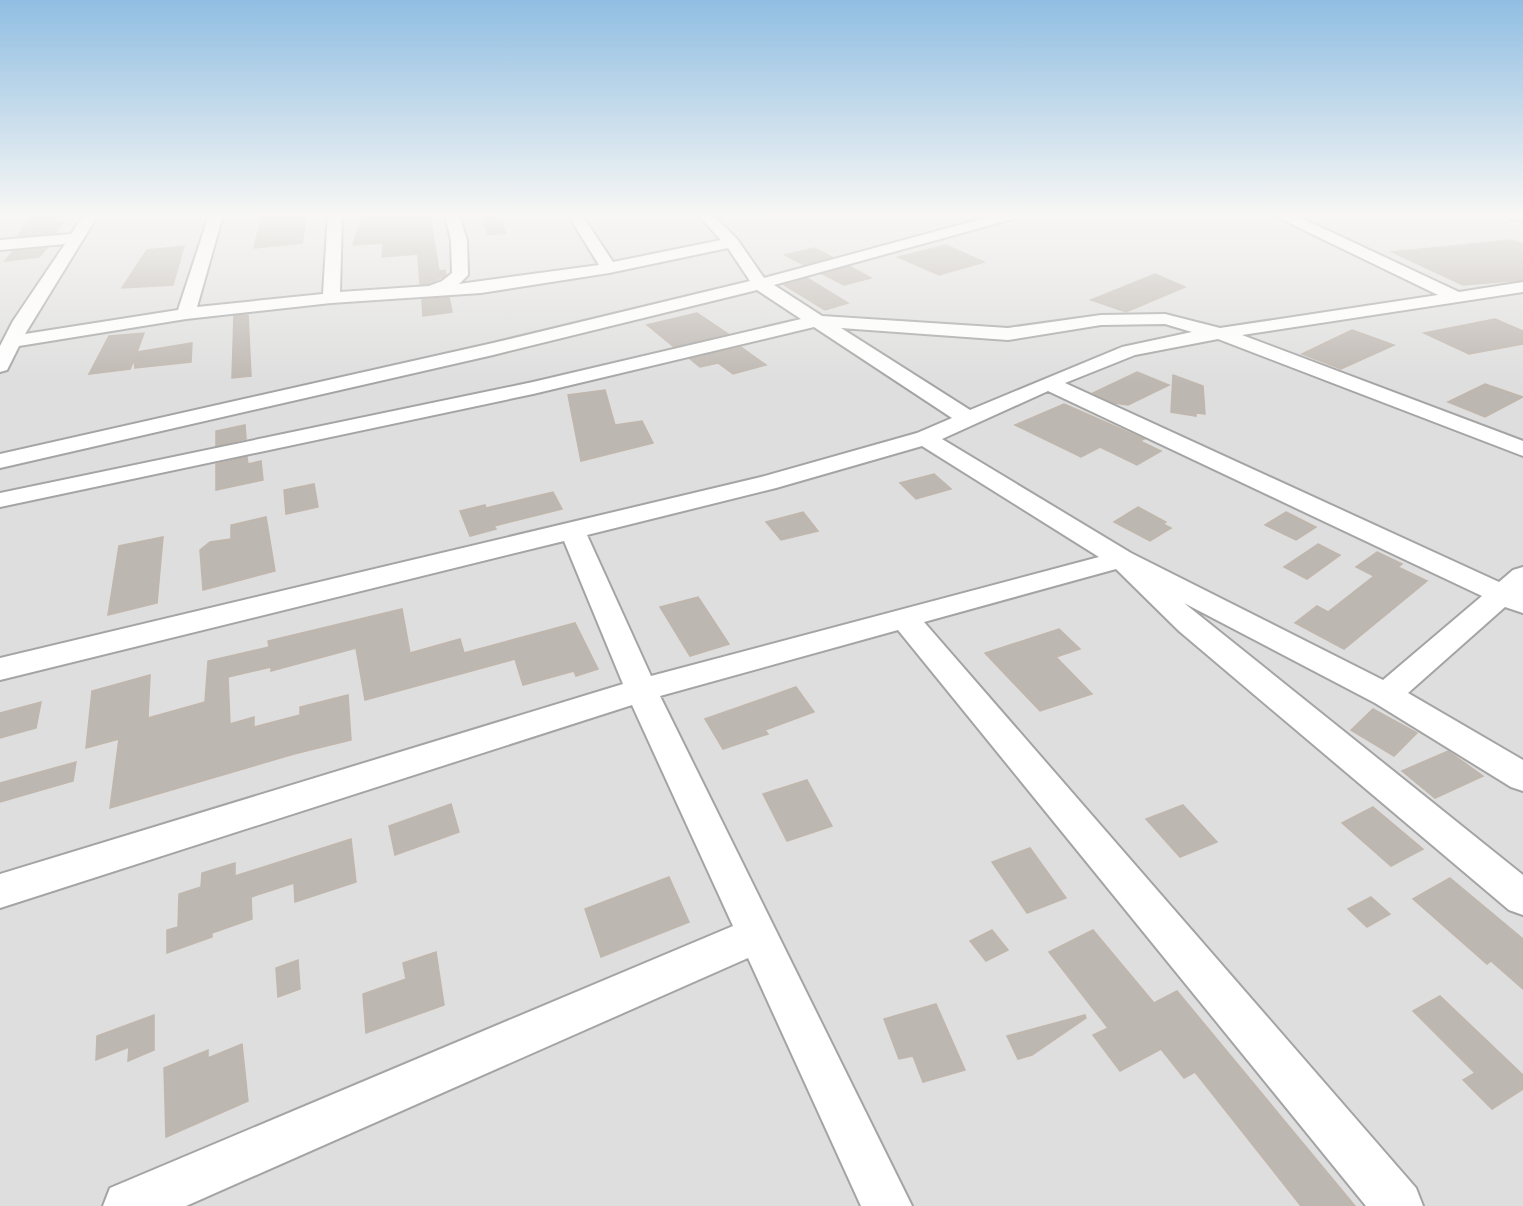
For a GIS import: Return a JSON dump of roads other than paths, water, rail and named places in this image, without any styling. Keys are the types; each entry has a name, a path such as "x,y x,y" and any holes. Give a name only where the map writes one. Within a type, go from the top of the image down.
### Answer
{"street":[{"path":"0,366 15,341 22,321 54,271"},
{"path":"186,314 199,271"},
{"path":"331,298 332,271"},
{"path":"435,290 466,271"},
{"path":"481,271 514,283"},
{"path":"15,341 186,314 331,298 481,288 588,271"},
{"path":"751,271 759,284 967,418"},
{"path":"0,461 493,349 805,271"},
{"path":"1402,271 1456,297"},
{"path":"0,669 573,532 767,483 925,438 1048,383 1129,351 1219,333 1523,287"},
{"path":"0,500 533,388 815,321 1008,334 1101,320 1165,319 1219,333 1523,449"},
{"path":"0,323 22,321"},
{"path":"1048,383 1516,592 1386,695"},
{"path":"925,438 1121,559 1386,695 1523,777"},
{"path":"573,532 640,690 887,1206"},
{"path":"0,891 640,690 1121,559"},
{"path":"1121,559 1189,624 1523,898"},
{"path":"903,617 1398,1206"},
{"path":"128,1206 758,934"}]}
